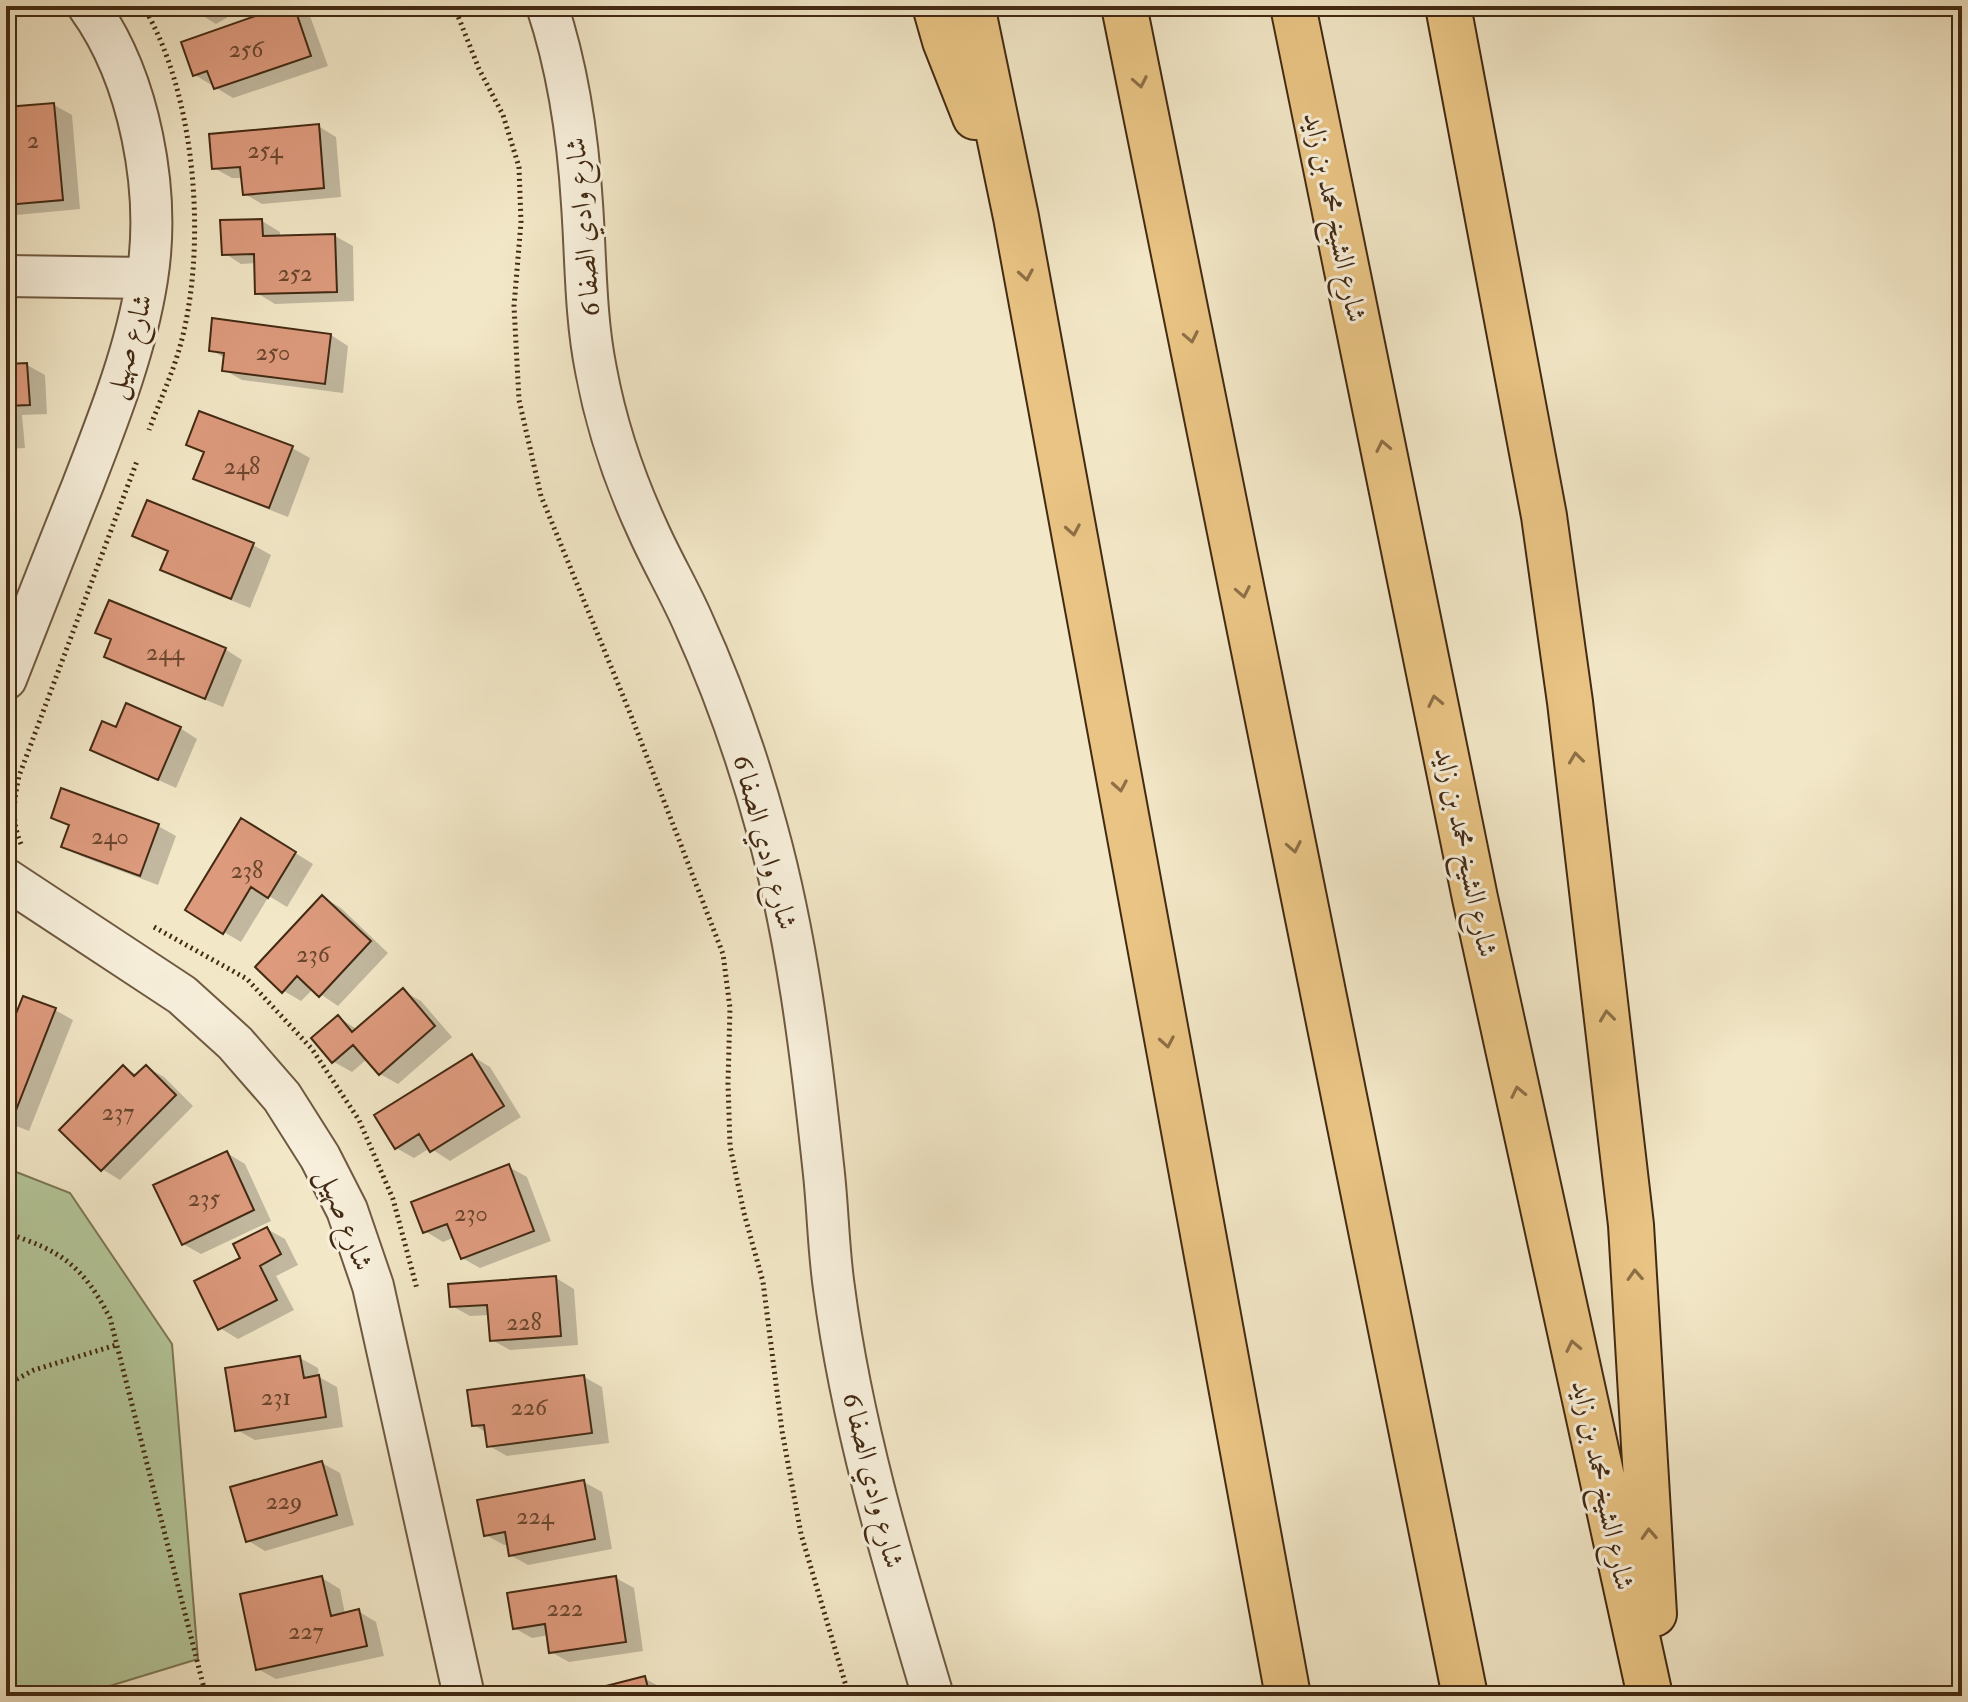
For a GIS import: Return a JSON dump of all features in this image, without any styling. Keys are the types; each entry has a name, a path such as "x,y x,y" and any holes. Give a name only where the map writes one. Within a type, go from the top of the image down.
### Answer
{"highway":[{"path":"935,6 956,71 1016,217"},
{"path":"972,6 1016,217 1288,1696"},
{"path":"1124,6 1465,1696"},
{"name":"شارع الشيخ محمد بن زايد","path":"1293,6 1475,898 1650,1696"},
{"path":"1448,6 1544,516 1570,702 1631,1225 1658,1696"}],"street":[{"name":"شارع صهيل","path":"6,679 103,434 133,343 147,278 151,212 143,140 123,72 88,6"},
{"name":"شارع وادي الصفا 6","path":"547,6 571,105 595,369 615,449 645,525 693,622 734,723 767,827 791,933 803,1007 824,1169 833,1287 857,1421 933,1696"},
{"path":"6,276 147,278"},
{"name":"شارع صهيل","path":"14,862 182,995 235,1043 282,1097 320,1157 347,1210 373,1286 464,1696"}],"path":[{"path":"143,6 174,76 177,91 192,169 194,264 179,348 145,439"},
{"path":"454,6 479,69 503,115 519,167 521,222 514,306 519,400 541,496 630,713 723,954 730,1008 730,1146 763,1282 782,1431 801,1534 849,1696"},
{"path":"14,862 16,833 13,804 19,776 140,454"},
{"path":"151,926 247,979 312,1049 359,1120 393,1199 418,1297"},
{"path":"6,1233 45,1246 72,1264 95,1289 110,1318 206,1696"},
{"path":"6,1385 34,1370 116,1345"}],"green space":[{"path":"6,1168 70,1193 172,1344 198,1659 77,1696 6,1696"}],"building":[{"path":"191,6 212,6 196,15"},
{"path":"284,6 294,6 311,56 214,89 207,71 193,76 181,42"},
{"path":"54,103 63,200 6,205 6,173 12,172 6,107"},
{"path":"319,124 324,188 243,195 240,167 212,169 209,134"},
{"path":"262,219 263,236 335,234 337,292 255,294 254,254 222,255 220,220"},
{"path":"212,318 331,334 325,384 222,371 224,353 209,351"},
{"path":"27,363 30,405 6,406 6,364"},
{"path":"199,411 293,446 269,508 193,479 204,452 186,445"},
{"path":"147,500 254,543 231,599 160,570 168,551 132,536"},
{"path":"109,600 226,648 205,699 104,657 111,639 95,633"},
{"path":"126,703 181,727 158,780 90,750 102,721 116,727"},
{"path":"61,788 159,824 140,876 61,847 69,825 51,818"},
{"path":"241,818 296,852 268,898 251,887 223,934 185,910"},
{"path":"322,895 371,941 319,997 297,976 282,993 255,967"},
{"path":"403,988 435,1026 379,1075 353,1045 332,1063 311,1038 338,1015 352,1032"},
{"path":"23,996 56,1008 11,1123 6,1121 6,1039"},
{"path":"472,1054 504,1106 430,1152 419,1134 395,1149 374,1115"},
{"path":"123,1065 134,1076 146,1065 176,1095 101,1171 59,1130"},
{"path":"227,1151 254,1210 182,1245 153,1185"},
{"path":"509,1164 534,1231 461,1259 447,1224 423,1233 411,1202"},
{"path":"267,1227 281,1254 260,1266 277,1300 218,1330 194,1281 240,1258 233,1244"},
{"path":"556,1276 561,1336 490,1341 487,1305 450,1307 448,1284"},
{"path":"300,1356 304,1378 319,1375 326,1417 235,1431 225,1368"},
{"path":"584,1375 592,1433 487,1447 484,1425 472,1426 467,1390"},
{"path":"322,1461 337,1515 246,1542 230,1487"},
{"path":"584,1480 595,1539 509,1556 505,1532 484,1536 477,1500"},
{"path":"322,1576 331,1616 359,1609 367,1646 256,1670 240,1594"},
{"path":"616,1576 626,1642 549,1653 545,1624 513,1629 507,1593"},
{"path":"645,1676 650,1696 567,1696"}]}
